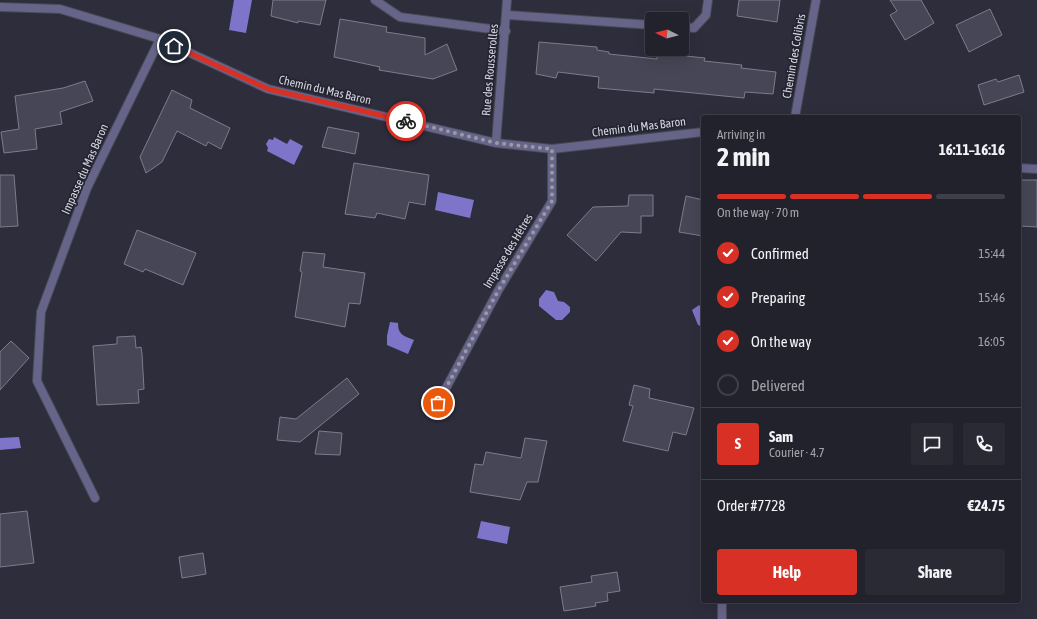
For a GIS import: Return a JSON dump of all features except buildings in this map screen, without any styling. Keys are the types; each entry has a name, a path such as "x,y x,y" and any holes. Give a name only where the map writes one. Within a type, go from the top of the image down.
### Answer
{"street":[{"path":"375,0 400,17 506,31"},
{"name":"Rue des Rousserolles","path":"496,143 508,15 508,0"},
{"path":"689,28 694,28 706,15 708,0"},
{"name":"Chemin des Colibris","path":"795,115 816,0"},
{"name":"Chemin du Mas Baron","path":"0,7 60,9 160,39 268,89 496,143 552,149 701,132"},
{"path":"508,15 645,25"},
{"name":"Impasse du Mas Baron","path":"94,498 37,381 41,312 87,188 160,39"},
{"name":"Impasse des Hêtres","path":"438,403 498,291 552,201 552,149"},
{"path":"1021,168 1037,169"},
{"path":"722,603 722,619"}],"shaded area":[{"path":"234,0 252,0 246,33 229,30"},
{"path":"274,137 287,144 290,139 303,146 294,165 267,151 268,148 266,144 269,139 273,140"},
{"path":"438,192 474,200 470,218 435,210"},
{"path":"546,290 554,292 558,301 564,302 570,307 570,312 562,320 556,320 539,306 539,299"},
{"path":"699,305 701,307 701,326 698,325 692,310"},
{"path":"390,322 398,323 400,333 414,340 408,354 387,345"},
{"path":"19,437 21,448 0,450 0,438"},
{"path":"481,521 510,527 507,544 477,538"}],"way so far":[{"path":"406,121 496,143 552,149 552,201 498,291 438,403"}],"route":[{"path":"174,46 268,89 406,121"}]}
